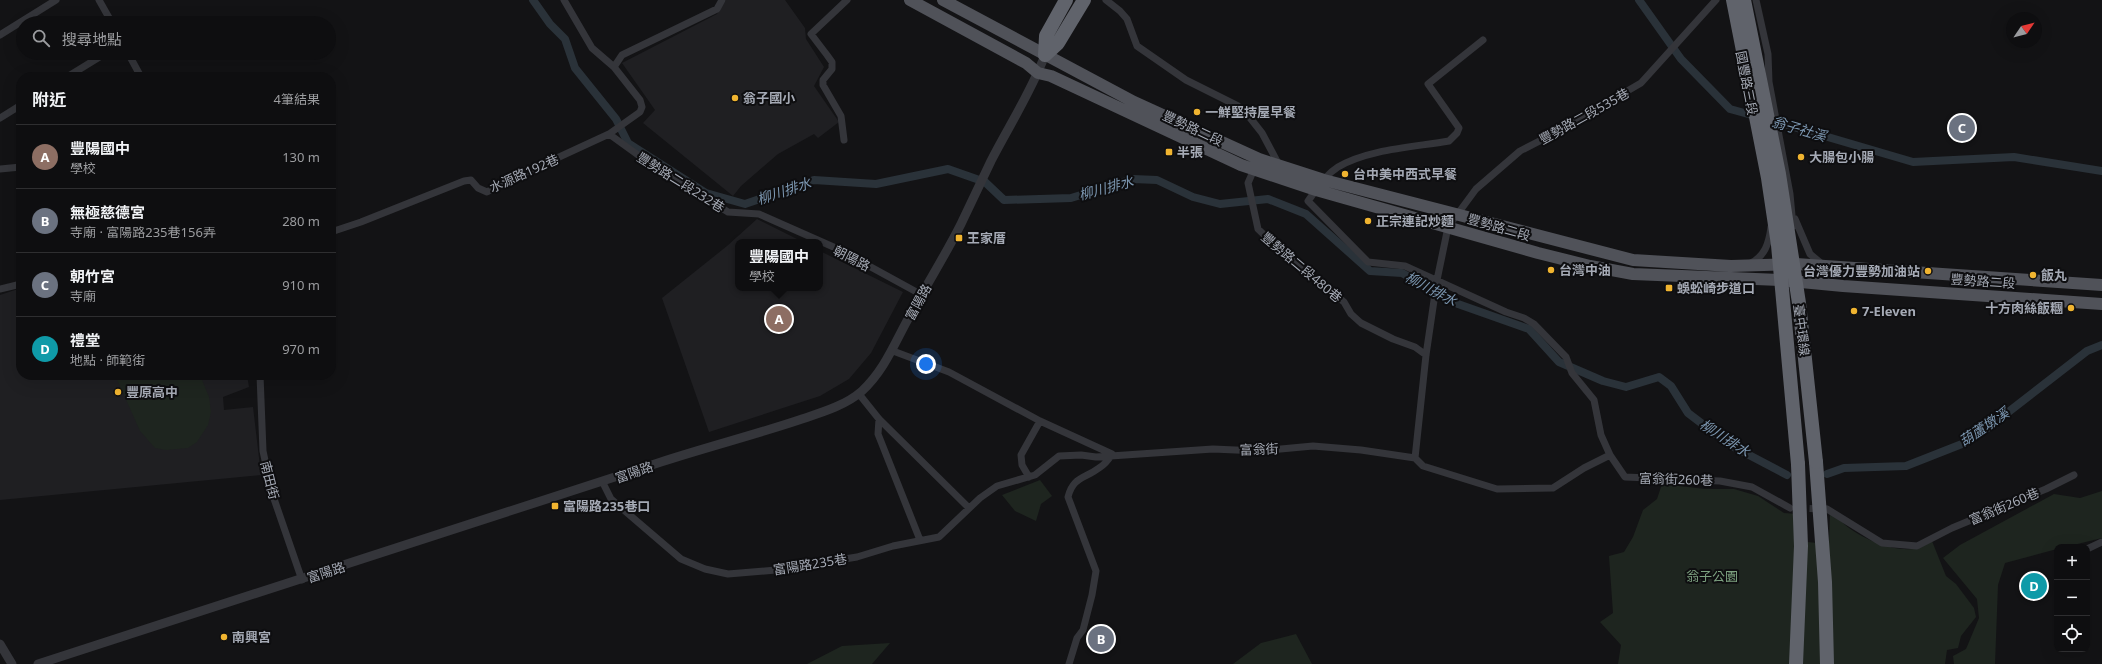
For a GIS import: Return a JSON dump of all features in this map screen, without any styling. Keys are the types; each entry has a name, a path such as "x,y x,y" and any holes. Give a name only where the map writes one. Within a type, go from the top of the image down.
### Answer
{"highway":[{"path":"1045,55 1046,36 1066,0"},
{"path":"1045,55 1058,43 1084,0"},
{"name":"臺中環線","path":"1732,0 1768,178 1778,245 1798,464 1801,546 1796,664"},
{"name":"臺中環線","path":"1745,0 1780,182 1799,303 1816,462 1825,574 1827,664"}],"main road":[{"name":"豐勢路二段","path":"910,0 1026,63 1038,73 1051,76 1316,190 1538,253 1632,274 1780,280 2102,304"},
{"name":"豐勢路二段","path":"943,0 1134,102 1256,164 1279,165 1324,180 1633,260 1744,265 1796,264 1834,268 2102,285"}],"street":[{"path":"30,16 56,0"},
{"path":"99,0 108,16"},
{"path":"564,0 592,48 614,67 622,55 717,9 722,0"},
{"path":"844,140 841,116 823,85 823,80 832,69 832,62 811,34 847,0"},
{"path":"1106,0 1120,11 1127,19 1137,46 1197,87 1238,106 1247,114 1262,133 1279,165"},
{"name":"豐勢路二段535巷","path":"1448,227 1476,190 1520,150 1636,87 1716,0"},
{"name":"國豐路三段","path":"1732,0 1772,213 1780,280"},
{"name":"國豐路三段","path":"1745,0 1758,60 1769,82"},
{"name":"國豐路三段","path":"1756,0 1768,54 1769,82 1793,214 1796,264 1800,282"},
{"path":"0,35 16,25"},
{"path":"1448,227 1437,284 1426,355 1415,458 1423,466 1497,489 1512,490 1553,488 1584,468 1610,455 1601,435 1594,400 1572,373 1566,358 1534,324 1524,318 1437,284 1405,266 1368,262 1308,201 1324,180 1339,166 1370,154 1449,142 1457,134 1459,128 1428,84 1483,40"},
{"name":"富陽路","path":"38,664 211,607 302,580 551,498 603,483 664,461 752,436 824,411 859,394 876,375 893,351 960,225 990,162 1038,73 1045,55"},
{"path":"75,72 95,60"},
{"path":"132,60 138,72"},
{"name":"水源路192巷","path":"336,230 361,222 464,181 471,180 478,188 487,192 503,183 610,134 640,112 642,107 640,100 614,67"},
{"path":"0,118 16,108"},
{"name":"豐勢路二段232巷","path":"610,134 644,159 728,212 759,214"},
{"name":"豐勢路二段480巷","path":"1256,164 1248,183 1258,229 1281,251 1344,302 1351,314 1361,324 1393,339 1415,347 1426,355"},
{"path":"0,169 16,167"},
{"name":"國豐路三段","path":"1744,265 1755,260 1766,249 1769,239 1772,213"},
{"name":"朝陽路","path":"759,214 815,239"},
{"name":"國豐路三段","path":"1793,214 1810,254 1820,263 1834,268"},
{"name":"朝陽路","path":"823,242 922,294"},
{"path":"0,289 16,285"},
{"name":"富翁街","path":"893,351 949,372 1040,421 1112,454 1213,449 1258,451 1314,446 1361,450 1415,458"},
{"name":"南田街","path":"260,380 263,451 272,493 302,580"},
{"path":"859,394 879,419 969,508"},
{"path":"879,419 878,434 920,540"},
{"path":"1029,477 1022,465 1021,455 1040,421"},
{"path":"1069,664 1077,638 1084,630 1096,570 1068,498 1071,486 1084,475 1099,468 1112,454"},
{"name":"富陽路235巷","path":"603,483 611,499 681,559 705,569 728,574 776,570 858,557 893,546 938,537 969,508 996,486 1029,477 1059,456 1081,455 1096,457 1112,454"},
{"name":"富翁街260巷","path":"1610,455 1625,477 1720,480 1752,487 1790,508"},
{"name":"富翁街260巷","path":"1826,509 1882,542 1917,546 1952,528 2046,489 2074,475"},
{"path":"2090,548 2102,542"},
{"path":"0,644 12,664"}],"shaded area":[{"name":"翁子國小","path":"726,0 785,0 805,28 806,39 824,67 814,86 839,122 818,138 814,134 778,154 741,186 733,196 643,123 655,110 622,63 717,14"},
{"path":"757,219 797,239 735,239 735,291 823,291 823,252 903,292 871,353 849,379 820,396 709,432 662,298 727,246"},
{"name":"豐原高中","path":"16,290 16,380 248,380 249,387 223,397 224,410 253,407 261,475 0,500 0,295"}],"green space":[{"path":"117,380 202,380 209,397 211,412 208,425 197,442 188,448 166,450 155,448 140,431"},
{"path":"1040,480 1052,496 1041,504 1036,521 1015,511 1002,495"},
{"name":"翁子公園","path":"1662,484 1705,489 1734,489 1758,496 1784,513 1797,514 1796,541 1829,544 1830,513 1856,533 1882,545 1901,549 1910,549 1921,547 1932,541 1946,576 1956,584 1974,608 1976,617 1961,636 1958,648 1947,650 1945,664 1618,664 1621,645 1600,622 1613,613 1609,556 1624,552 1633,537 1643,510 1657,499"},
{"path":"2102,491 2102,538 2077,544 2054,544 2054,550 2005,563 1998,585 1995,664 1954,664 1953,656 1966,649 1979,618 1977,599 1943,558 1960,545 2054,494 2080,498"},
{"path":"1296,634 1312,664 1233,664 1261,643"},
{"path":"890,643 872,664 807,664 842,646"}],"waterway":[{"name":"柳川排水","path":"533,0 550,24 565,39 575,68 616,119 628,143 706,193 745,204 814,180 876,184 948,169 985,182 1004,200 1071,198 1133,179 1157,180 1193,197 1220,204 1268,199 1306,214 1370,271 1402,273 1458,304 1529,329 1559,362 1603,381 1626,387 1659,377 1671,386 1688,413 1730,445 1787,475"},
{"name":"翁子社溪","path":"1639,0 1681,59 1730,109 1759,117"},
{"name":"翁子社溪","path":"1770,120 1913,162 2014,157 2102,171"},
{"name":"葫蘆墩溪","path":"1827,474 1844,468 1906,466 1967,442 1989,427 2087,351 2102,345"}],"tunnel":[{"path":"1799,508 1822,509"}],"place":[{"name":"翁子國小","path":"735,98"},
{"name":"一鮮堅持屋早餐","path":"1197,112"},
{"name":"朝竹宮","path":"1962,128"},
{"name":"半張","path":"1169,152"},
{"name":"大腸包小腸","path":"1801,157"},
{"name":"台中美中西式早餐","path":"1345,174"},
{"name":"正宗連記炒麵","path":"1368,221"},
{"name":"王家厝","path":"959,238"},
{"name":"台灣中油","path":"1551,270"},
{"name":"台灣優力豐勢加油站","path":"1928,271"},
{"name":"飯丸","path":"2033,275"},
{"name":"蜈蚣崎步道口","path":"1669,288"},
{"name":"十方肉絲飯糰","path":"2071,308"},
{"name":"7-Eleven","path":"1854,311"},
{"name":"豐陽國中","path":"779,319"},
{"name":"豐原高中","path":"118,392"},
{"name":"富陽路235巷口","path":"555,506"},
{"name":"禮堂","path":"2034,586"},
{"name":"南興宮","path":"224,637"},
{"name":"無極慈德宮","path":"1101,639"}]}
